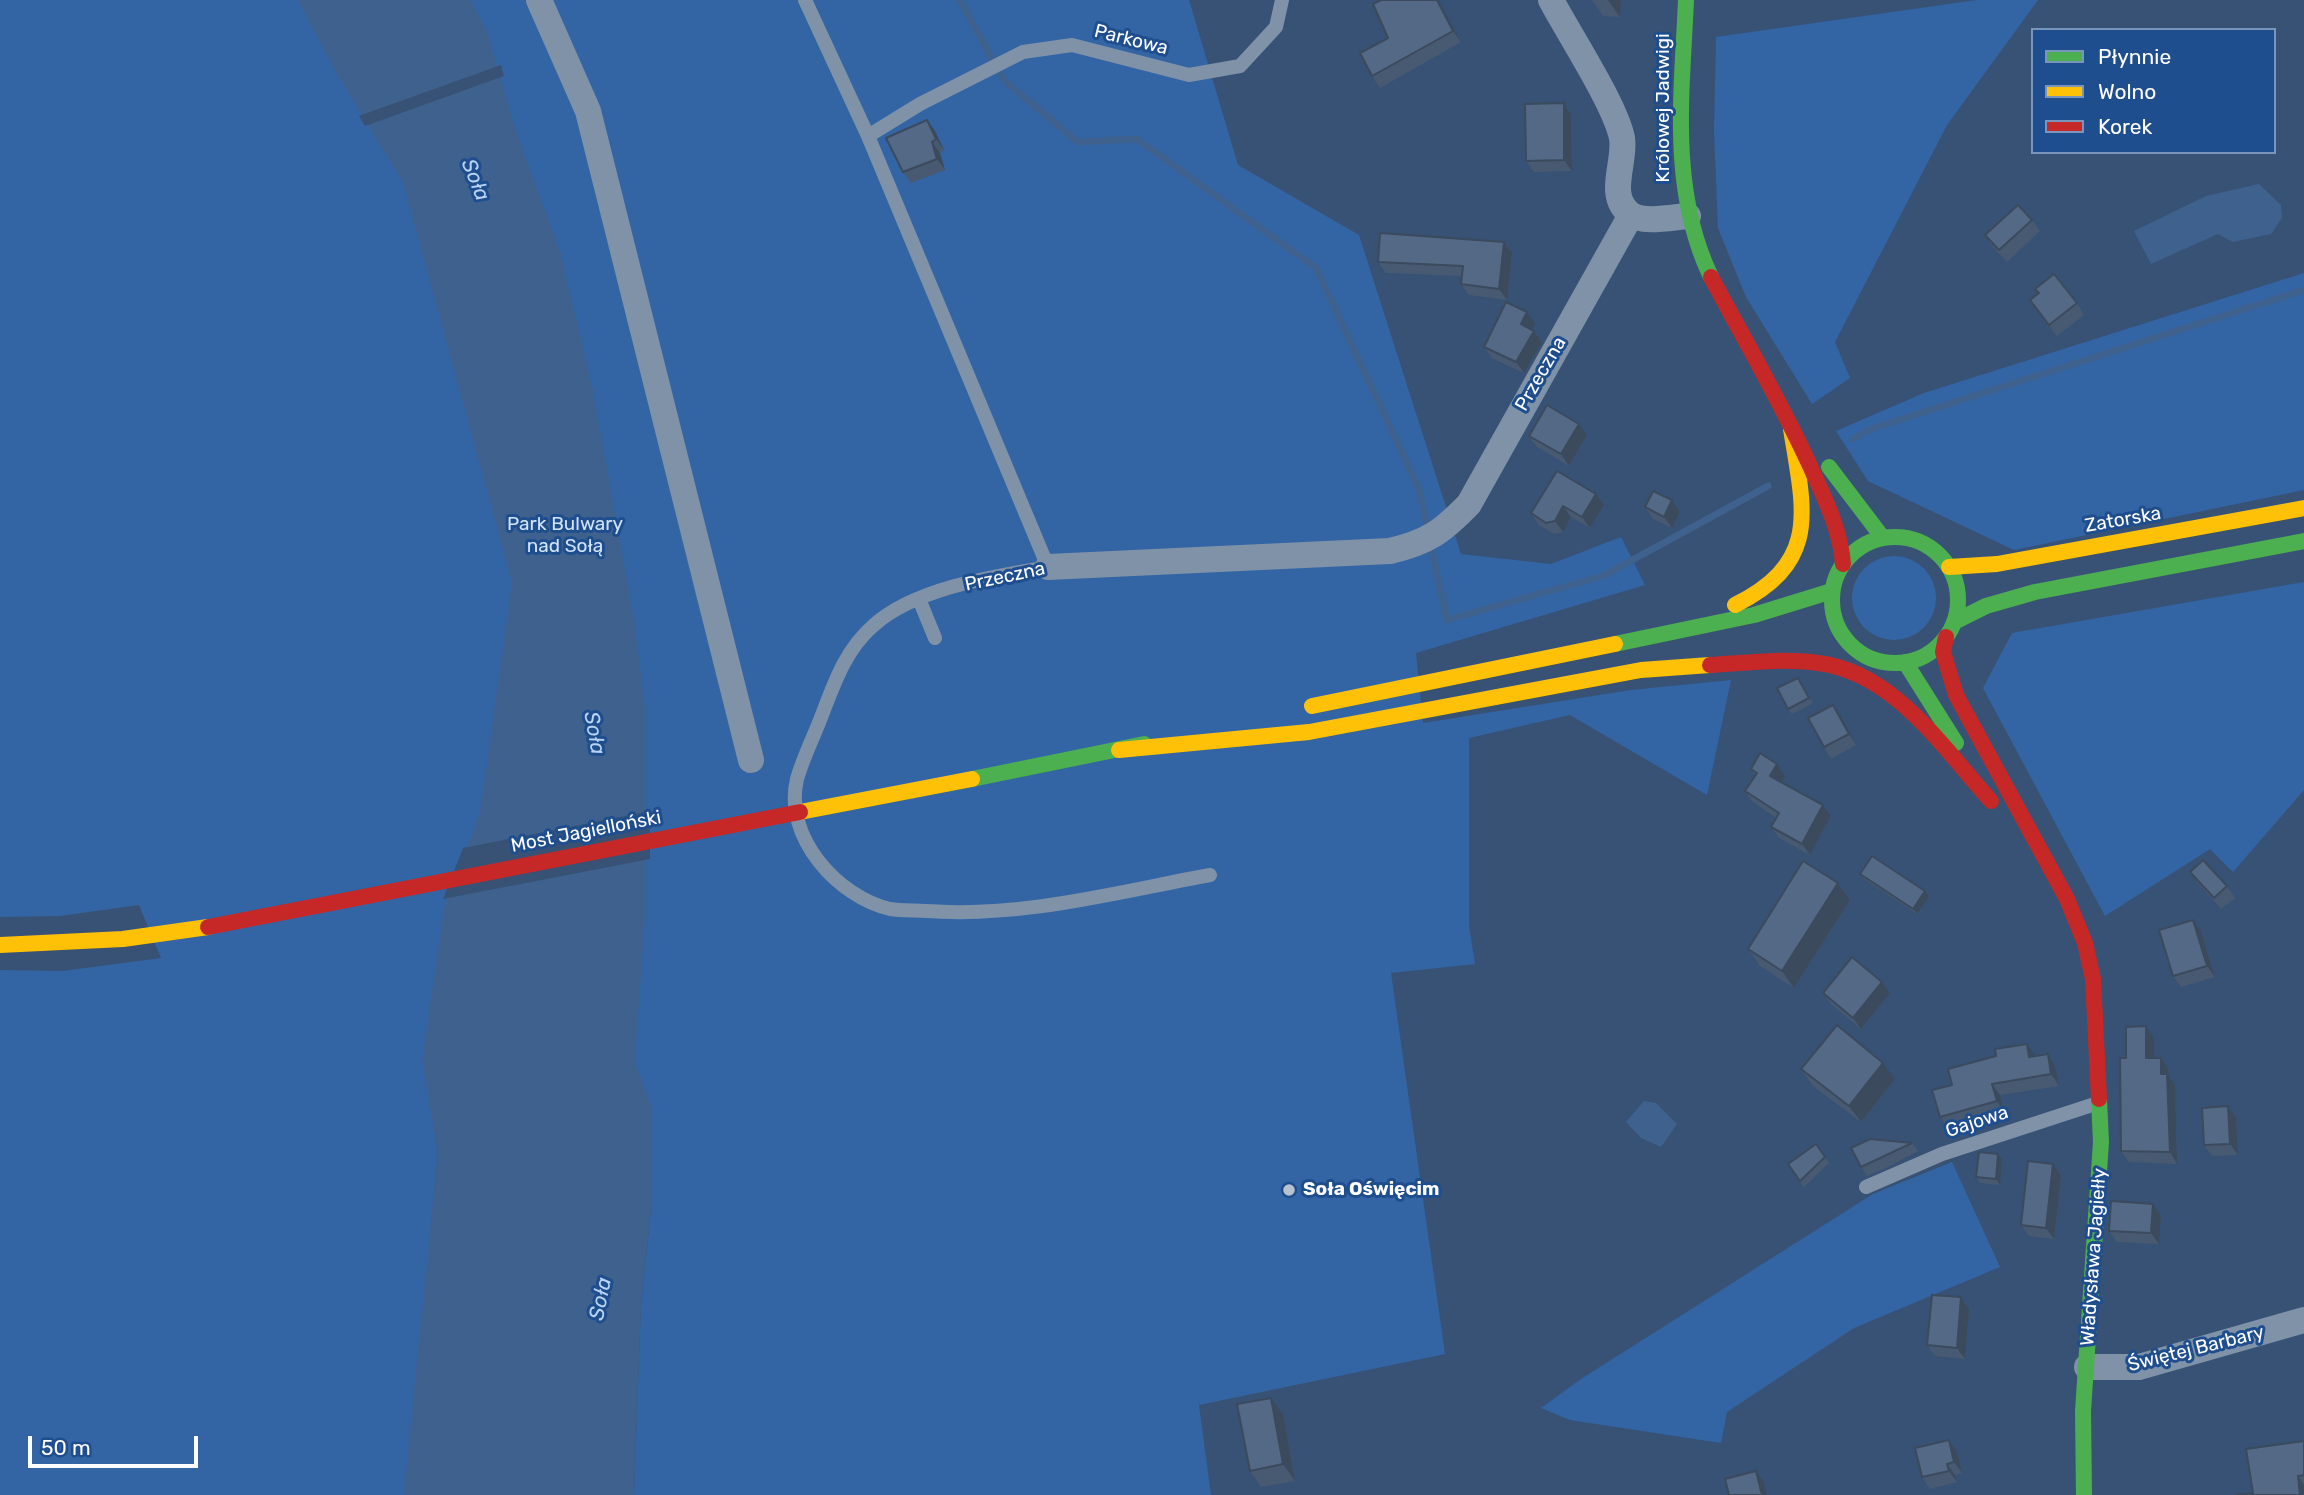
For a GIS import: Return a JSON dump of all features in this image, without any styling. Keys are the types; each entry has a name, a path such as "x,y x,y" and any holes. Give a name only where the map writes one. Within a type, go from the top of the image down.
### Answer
{"main road":[{"name":"Królowej Jadwigi","path":"1686,0 1682,80 1684,194 1688,216"},
{"path":"1688,216 1704,260 1769,379 1833,516 1841,538 1843,564"},
{"path":"1769,379 1852,500 1883,538"},
{"path":"1645,639 1745,602 1769,589 1783,576 1799,544 1804,517 1791,429"},
{"name":"Zatorska","path":"1949,567 1997,564 2304,508"},
{"path":"1902,537 1920,542 1936,552 1949,567 1956,584 1958,603 1954,622 1946,637 1934,649 1905,662 1888,663 1871,659 1844,638 1832,608 1832,591 1843,564 1861,547 1883,538 1902,537"},
{"path":"1954,622 1986,606 2035,593 2304,541"},
{"path":"1300,708 1645,639 1754,615 1832,591"},
{"name":"Władysława Jagiełły","path":"1946,637 1943,652 1963,709 2050,866 2085,943 2093,979 2093,1019 2102,1102 2083,1411 2084,1495"},
{"path":"1826,639 1844,638"},
{"path":"1119,750 1309,732 1641,670 1717,648"},
{"path":"1641,670 1784,660 1821,663 1849,671 1902,702 1994,807 1905,662"},
{"path":"1119,750 1236,722"},
{"name":"Most Jagielloński","path":"0,945 123,939 208,927 1119,750"},
{"name":"Władysława Jagiełły","path":"2073,967 2093,1019"}],"street":[{"path":"539,0 588,111 751,760"},
{"path":"1550,0 1615,118 1622,139 1619,197 1631,215 1642,219 1688,216"},
{"name":"Przeczna","path":"1048,566 1390,551 1421,544 1444,530 1469,504 1631,215"},
{"name":"Świętej Barbary","path":"2087,1367 2139,1367 2304,1321"}],"lane":[{"path":"805,0 868,136 1048,566"},
{"name":"Parkowa","path":"868,136 920,104 1023,52 1072,45 1189,75 1240,66 1276,27 1282,0"},
{"name":"Przeczna","path":"1048,566 995,576 919,599 876,623 855,644 841,667 797,779 800,823 820,862 835,881 861,897 890,909 962,914 1037,907 1210,875"},
{"path":"919,599 935,638"},
{"name":"Gajowa","path":"1867,1186 1942,1154 2102,1102"}],"green space":[{"name":"Park Bulwary nad Sołą","path":"0,0 1189,0 1238,165 1359,235 1461,554 1551,564 1621,537 1645,585 1416,653 1423,723 1631,690 1731,680 1707,795 1570,715 1469,738 1469,926 1475,964 1391,973 1445,1354 1199,1405 1211,1495 634,1495 641,1304 651,1210 434,1126 438,1152 406,1495 0,1495 0,970 63,971 161,958 139,905 60,916 0,917"},
{"path":"1977,0 2038,0 1947,125 1835,342 1850,378 1812,404 1746,297 1718,228 1714,131 1716,37"},
{"path":"2304,273 2304,490 2014,550 1868,481 1836,431 1924,393"},
{"path":"1886,556 1902,556 1918,563 1929,574 1936,590 1933,614 1924,628 1902,640 1886,640 1870,633 1859,622 1852,606 1852,590 1859,574 1870,563"},
{"path":"2304,582 2304,790 2233,872 2210,849 2105,916 1983,688 2012,633"},
{"path":"1952,1162 2000,1267 1854,1328 1727,1412 1721,1443 1570,1420 1541,1408 1581,1379 1873,1194"}],"water":[{"name":"Soła","path":"298,0 471,0 487,31 518,137 561,254 593,390 635,624 646,716 646,903 635,1061 651,1106 651,1210 641,1304 634,1495 406,1495 404,1491 438,1152 422,1061 444,908 480,813 512,582 403,182 336,72"},
{"path":"2259,184 2281,205 2282,218 2271,234 2233,242 2218,234 2151,264 2134,231 2206,196"},
{"path":"1644,1101 1656,1103 1677,1124 1661,1147 1641,1138 1626,1122"}],"pier":[{"path":"501,65 504,76 365,126 359,116"},
{"path":"650,811 650,859 443,899 463,848"}],"building":[{"path":"1381,0 1437,0 1453,31 1372,76 1360,53 1388,38 1373,4"},
{"path":"1564,103 1564,160 1526,161 1525,104"},
{"path":"927,120 936,139 932,142 937,159 903,172 886,138"},
{"path":"2018,205 2032,220 1999,250 1985,235"},
{"path":"1380,233 1504,242 1499,289 1461,284 1463,266 1378,262"},
{"path":"2054,274 2077,303 2049,325 2030,300 2039,293 2035,289"},
{"path":"1506,302 1527,312 1521,324 1534,331 1516,362 1484,347"},
{"path":"1547,405 1579,424 1561,454 1529,436"},
{"path":"1557,471 1596,494 1582,517 1563,506 1555,521 1546,523 1531,513"},
{"path":"1653,491 1672,500 1664,517 1645,507"},
{"path":"1798,678 1809,698 1788,709 1777,688"},
{"path":"1833,705 1849,734 1824,747 1808,718"},
{"path":"1760,753 1777,764 1770,776 1823,805 1802,844 1771,827 1779,813 1745,791 1757,773 1751,769"},
{"path":"1872,856 1925,891 1913,909 1860,874"},
{"path":"2203,860 2227,886 2214,898 2190,872"},
{"path":"1803,861 1838,883 1782,971 1748,949"},
{"path":"2193,920 2207,966 2173,976 2159,930"},
{"path":"1852,957 1882,982 1853,1018 1823,993"},
{"path":"1837,1025 1883,1063 1849,1106 1801,1069"},
{"path":"2146,1026 2146,1058 2161,1058 2161,1074 2167,1074 2170,1152 2121,1151 2120,1058 2126,1058 2126,1027"},
{"path":"2027,1044 2029,1057 2048,1054 2051,1074 1992,1084 1997,1101 1940,1117 1932,1090 1952,1085 1948,1069 1996,1056 1995,1049"},
{"path":"2228,1106 2230,1144 2204,1145 2202,1108"},
{"path":"1870,1139 1912,1143 1861,1167 1851,1148"},
{"path":"1816,1144 1825,1157 1800,1181 1788,1164"},
{"path":"1979,1152 1998,1154 1996,1179 1976,1177"},
{"path":"2028,1161 2053,1164 2046,1228 2021,1225"},
{"path":"2111,1201 2153,1204 2151,1233 2109,1231"},
{"path":"1932,1295 1961,1297 1957,1348 1927,1345"},
{"path":"1271,1398 1283,1464 1250,1471 1237,1404"},
{"path":"1949,1440 1954,1462 1947,1464 1949,1471 1922,1477 1915,1448"},
{"path":"2304,1441 2304,1475 2298,1476 2300,1495 2237,1495 2253,1493 2246,1449"},
{"path":"1756,1471 1762,1495 1729,1495 1725,1479"}],"waterway":[{"path":"960,0 992,59"},
{"path":"1001,75 1078,142 1137,139 1316,268 1419,489 1427,525"},
{"path":"1853,439 1871,429 2304,290"},
{"path":"1432,552 1447,620 1603,576 1768,486"}],"traffic: fast":[{"path":"1686,0 1681,106 1684,175 1689,210 1711,277"},
{"path":"1829,467 1883,538"},
{"path":"1895,537 1919,542 1939,556 1953,576 1958,600 1953,624 1939,644 1919,658 1895,663 1871,658 1851,644 1837,624 1832,600 1837,576 1851,556 1871,542 1895,537"},
{"path":"1954,622 1986,606 2035,592 2304,541"},
{"path":"1615,644 1754,615 1832,591"},
{"path":"1905,662 1956,743"},
{"path":"972,779 1144,744"},
{"path":"2084,1495 2083,1411 2101,1142 2099,1099"}],"traffic: slow":[{"path":"1735,605 1763,588 1782,571 1794,552 1800,532 1802,509 1791,429"},
{"path":"1949,567 1997,564 2304,508"},
{"path":"1312,706 1615,644"},
{"path":"1119,750 1309,732 1641,670 1710,665"},
{"path":"800,812 972,779"},
{"path":"0,945 123,939 208,927"}],"traffic: jam":[{"path":"1711,277 1811,468 1835,526 1843,564"},
{"path":"1946,637 1943,652 1956,695 2067,899 2085,943 2093,979 2099,1099"},
{"path":"1710,665 1764,661 1818,663 1845,669 1870,681 1894,697 1915,716 1991,801"},
{"path":"208,927 800,812"}],"place":[{"name":"Soła Oświęcim","path":"1289,1190"}]}
